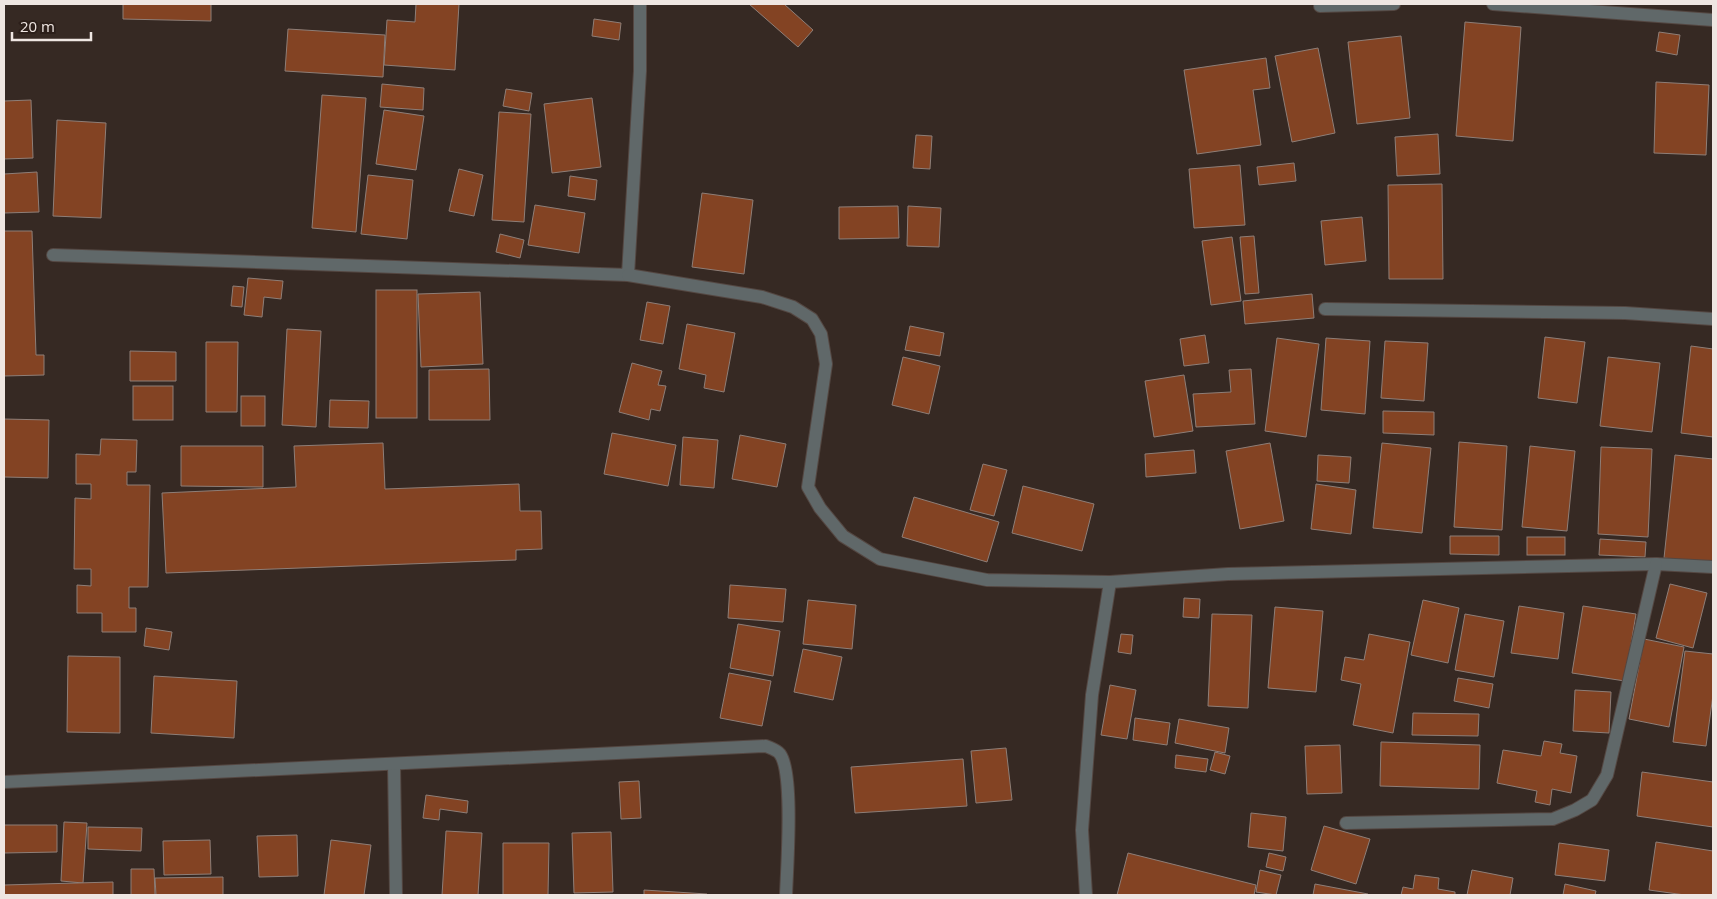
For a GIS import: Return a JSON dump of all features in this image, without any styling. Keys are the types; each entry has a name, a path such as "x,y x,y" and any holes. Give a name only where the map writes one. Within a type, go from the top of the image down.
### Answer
{"street":[{"path":"628,274 640,71 640,4"},
{"path":"1320,6 1394,4"},
{"path":"1493,4 1713,20"},
{"path":"53,255 628,274 762,297 793,307 812,319 821,334 826,364 808,487 820,508 843,536 880,559 987,580 1110,582 1228,574 1656,564 1713,567"},
{"path":"1325,309 1626,313 1713,319"},
{"path":"1346,823 1553,819 1575,810 1592,800 1606,775 1656,564"},
{"path":"1086,895 1082,830 1092,695 1110,582"},
{"path":"4,782 766,746 779,753 786,768 788,788 786,895"},
{"path":"394,764 396,895"}],"building":[{"path":"123,4 211,4 211,21 123,19"},
{"path":"416,4 459,4 455,70 384,65 387,20 415,22"},
{"path":"749,4 784,4 813,30 798,47"},
{"path":"594,19 621,23 619,40 592,36"},
{"path":"1465,22 1521,27 1513,141 1456,136"},
{"path":"288,29 385,35 383,77 285,71"},
{"path":"1659,32 1680,35 1677,55 1656,51"},
{"path":"1401,36 1410,118 1357,124 1348,42"},
{"path":"1318,48 1335,133 1292,142 1275,56"},
{"path":"1266,58 1270,88 1253,90 1261,145 1197,154 1184,70"},
{"path":"1656,82 1709,85 1706,155 1654,153"},
{"path":"382,84 424,88 423,110 380,107"},
{"path":"506,89 532,93 529,111 503,106"},
{"path":"322,95 366,98 356,232 312,228"},
{"path":"592,98 601,167 552,173 544,104"},
{"path":"31,100 33,158 4,159 4,101"},
{"path":"384,110 424,116 416,170 376,164"},
{"path":"499,112 531,114 524,222 492,220"},
{"path":"57,120 106,123 101,218 53,216"},
{"path":"1438,134 1440,174 1397,176 1395,137"},
{"path":"916,135 932,136 930,169 913,168"},
{"path":"1294,163 1296,181 1259,185 1257,167"},
{"path":"1240,165 1245,225 1194,228 1189,169"},
{"path":"459,169 483,175 474,216 449,211"},
{"path":"37,172 39,212 4,213 4,174"},
{"path":"368,175 413,180 407,239 361,234"},
{"path":"570,176 597,180 595,200 568,196"},
{"path":"1442,184 1443,279 1389,279 1388,185"},
{"path":"702,193 753,200 744,274 692,267"},
{"path":"535,205 585,213 579,253 528,245"},
{"path":"898,206 899,238 839,239 839,207"},
{"path":"908,206 941,208 939,247 907,246"},
{"path":"1362,217 1366,261 1325,265 1321,221"},
{"path":"4,231 32,231 36,355 44,355 44,375 4,376"},
{"path":"500,234 524,240 520,258 496,252"},
{"path":"1254,236 1259,293 1245,294 1240,237"},
{"path":"1232,237 1241,301 1211,305 1202,241"},
{"path":"248,278 283,281 281,299 264,297 262,317 244,315"},
{"path":"233,286 244,287 242,307 231,306"},
{"path":"376,290 417,290 417,418 376,418"},
{"path":"480,292 483,364 421,367 418,294"},
{"path":"1312,294 1314,318 1245,324 1243,301"},
{"path":"647,302 670,306 663,344 640,340"},
{"path":"687,324 735,333 724,392 704,388 706,375 679,369"},
{"path":"910,326 944,333 940,356 905,350"},
{"path":"287,329 321,331 316,427 282,425"},
{"path":"1205,335 1209,363 1184,366 1180,339"},
{"path":"1545,337 1585,342 1577,403 1538,398"},
{"path":"1277,338 1319,344 1306,437 1265,431"},
{"path":"1326,338 1370,341 1365,414 1321,410"},
{"path":"1385,341 1428,343 1424,401 1381,398"},
{"path":"206,342 238,342 237,412 206,412"},
{"path":"1691,346 1713,349 1713,437 1681,433"},
{"path":"130,351 176,352 176,381 130,381"},
{"path":"903,357 940,366 929,414 892,405"},
{"path":"1608,357 1660,363 1652,432 1600,426"},
{"path":"632,363 662,371 658,385 666,386 660,411 651,409 649,420 619,412"},
{"path":"489,369 490,420 429,420 429,370"},
{"path":"1251,369 1255,424 1196,427 1193,394 1231,392 1229,370"},
{"path":"1184,375 1193,431 1154,437 1145,381"},
{"path":"133,386 173,386 173,420 133,420"},
{"path":"241,396 265,396 265,426 241,426"},
{"path":"330,400 369,401 368,428 329,427"},
{"path":"1383,411 1434,412 1434,435 1383,433"},
{"path":"4,419 49,420 48,478 4,477"},
{"path":"612,433 676,445 668,486 604,474"},
{"path":"740,435 786,444 777,487 732,479"},
{"path":"683,437 718,440 714,488 680,485"},
{"path":"101,439 137,440 136,472 127,472 127,485 150,485 148,587 129,587 129,608 136,608 136,632 102,632 102,613 77,613 77,585 91,586 91,569 74,569 75,498 91,499 91,484 76,484 76,454 100,455"},
{"path":"1459,442 1507,446 1502,530 1454,527"},
{"path":"383,443 385,489 519,484 520,511 541,511 542,549 516,550 516,560 166,573 162,493 296,487 294,446"},
{"path":"1270,443 1284,521 1240,529 1226,451"},
{"path":"1382,443 1431,448 1422,533 1373,528"},
{"path":"181,446 263,446 263,487 181,486"},
{"path":"1530,446 1575,451 1567,531 1522,527"},
{"path":"1601,447 1652,449 1648,537 1598,534"},
{"path":"1194,450 1196,473 1146,477 1145,454"},
{"path":"1318,455 1351,457 1349,483 1317,481"},
{"path":"1675,455 1713,459 1713,563 1664,558"},
{"path":"983,464 1007,470 994,516 970,510"},
{"path":"1316,484 1356,490 1351,534 1311,529"},
{"path":"1023,486 1094,504 1082,551 1012,533"},
{"path":"914,497 999,522 987,562 902,537"},
{"path":"1450,536 1499,536 1499,555 1450,554"},
{"path":"1527,537 1565,537 1565,555 1527,555"},
{"path":"1600,539 1646,542 1645,557 1599,555"},
{"path":"1670,584 1707,593 1693,648 1656,638"},
{"path":"730,585 786,589 783,622 728,618"},
{"path":"1184,598 1200,599 1199,618 1183,617"},
{"path":"808,600 856,605 852,649 803,644"},
{"path":"1423,600 1459,608 1448,663 1411,655"},
{"path":"1519,606 1564,613 1558,659 1511,653"},
{"path":"1583,606 1636,614 1625,681 1572,673"},
{"path":"1275,607 1323,611 1316,692 1268,688"},
{"path":"1212,614 1252,615 1248,708 1208,706"},
{"path":"1465,614 1504,621 1494,677 1455,670"},
{"path":"738,624 780,631 773,676 730,668"},
{"path":"146,628 172,632 169,650 144,646"},
{"path":"1121,634 1133,635 1131,654 1118,652"},
{"path":"1369,634 1410,642 1393,733 1353,725 1361,684 1341,680 1345,657 1364,660"},
{"path":"1644,639 1684,647 1669,727 1629,719"},
{"path":"803,649 842,657 833,700 794,692"},
{"path":"1685,651 1713,654 1713,695 1706,746 1673,742"},
{"path":"68,656 120,657 120,733 67,732"},
{"path":"729,673 771,681 762,726 720,718"},
{"path":"154,676 237,681 234,738 151,733"},
{"path":"1458,678 1493,684 1489,708 1454,701"},
{"path":"1110,685 1136,690 1127,739 1101,735"},
{"path":"1575,690 1611,692 1609,733 1573,731"},
{"path":"1413,713 1479,714 1478,736 1412,735"},
{"path":"1135,718 1170,723 1167,745 1133,740"},
{"path":"1179,719 1229,728 1225,753 1175,743"},
{"path":"1544,741 1562,744 1560,753 1577,756 1571,793 1552,789 1550,805 1535,802 1537,791 1497,783 1503,750 1541,756"},
{"path":"1381,742 1480,745 1479,789 1380,786"},
{"path":"1340,745 1342,793 1307,794 1305,746"},
{"path":"1006,748 1012,800 976,803 971,751"},
{"path":"1215,752 1230,756 1225,774 1210,770"},
{"path":"1176,755 1208,759 1206,772 1175,768"},
{"path":"963,759 967,806 855,813 851,767"},
{"path":"1642,772 1713,782 1713,827 1637,816"},
{"path":"639,781 641,818 621,819 619,782"},
{"path":"426,795 468,801 467,813 440,809 439,820 423,818"},
{"path":"1251,813 1286,817 1283,851 1248,847"},
{"path":"64,822 87,823 83,883 61,881"},
{"path":"4,825 57,825 57,852 4,853"},
{"path":"1324,826 1370,839 1356,884 1311,870"},
{"path":"88,827 142,828 141,851 88,849"},
{"path":"446,831 482,833 478,895 442,895"},
{"path":"611,832 613,892 574,893 572,833"},
{"path":"297,835 298,876 259,877 257,836"},
{"path":"210,840 211,874 164,875 163,841"},
{"path":"331,840 371,845 364,895 324,895"},
{"path":"1656,842 1713,851 1713,895 1685,895 1649,890"},
{"path":"503,843 549,843 548,895 503,895"},
{"path":"1559,843 1609,850 1605,881 1555,875"},
{"path":"1128,853 1256,885 1254,895 1117,895"},
{"path":"1269,853 1286,857 1283,871 1266,867"},
{"path":"131,869 154,869 155,895 131,895"},
{"path":"1260,870 1281,875 1276,895 1256,892"},
{"path":"1472,870 1513,878 1510,895 1467,895"},
{"path":"1415,875 1439,878 1438,889 1455,892 1455,895 1401,895 1403,887 1413,889"},
{"path":"223,877 223,895 156,895 155,878"},
{"path":"113,882 113,895 4,895 4,885"},
{"path":"1315,884 1368,894 1313,895"},
{"path":"1565,884 1596,891 1595,895 1563,895"},
{"path":"644,890 707,894 644,895"}]}
